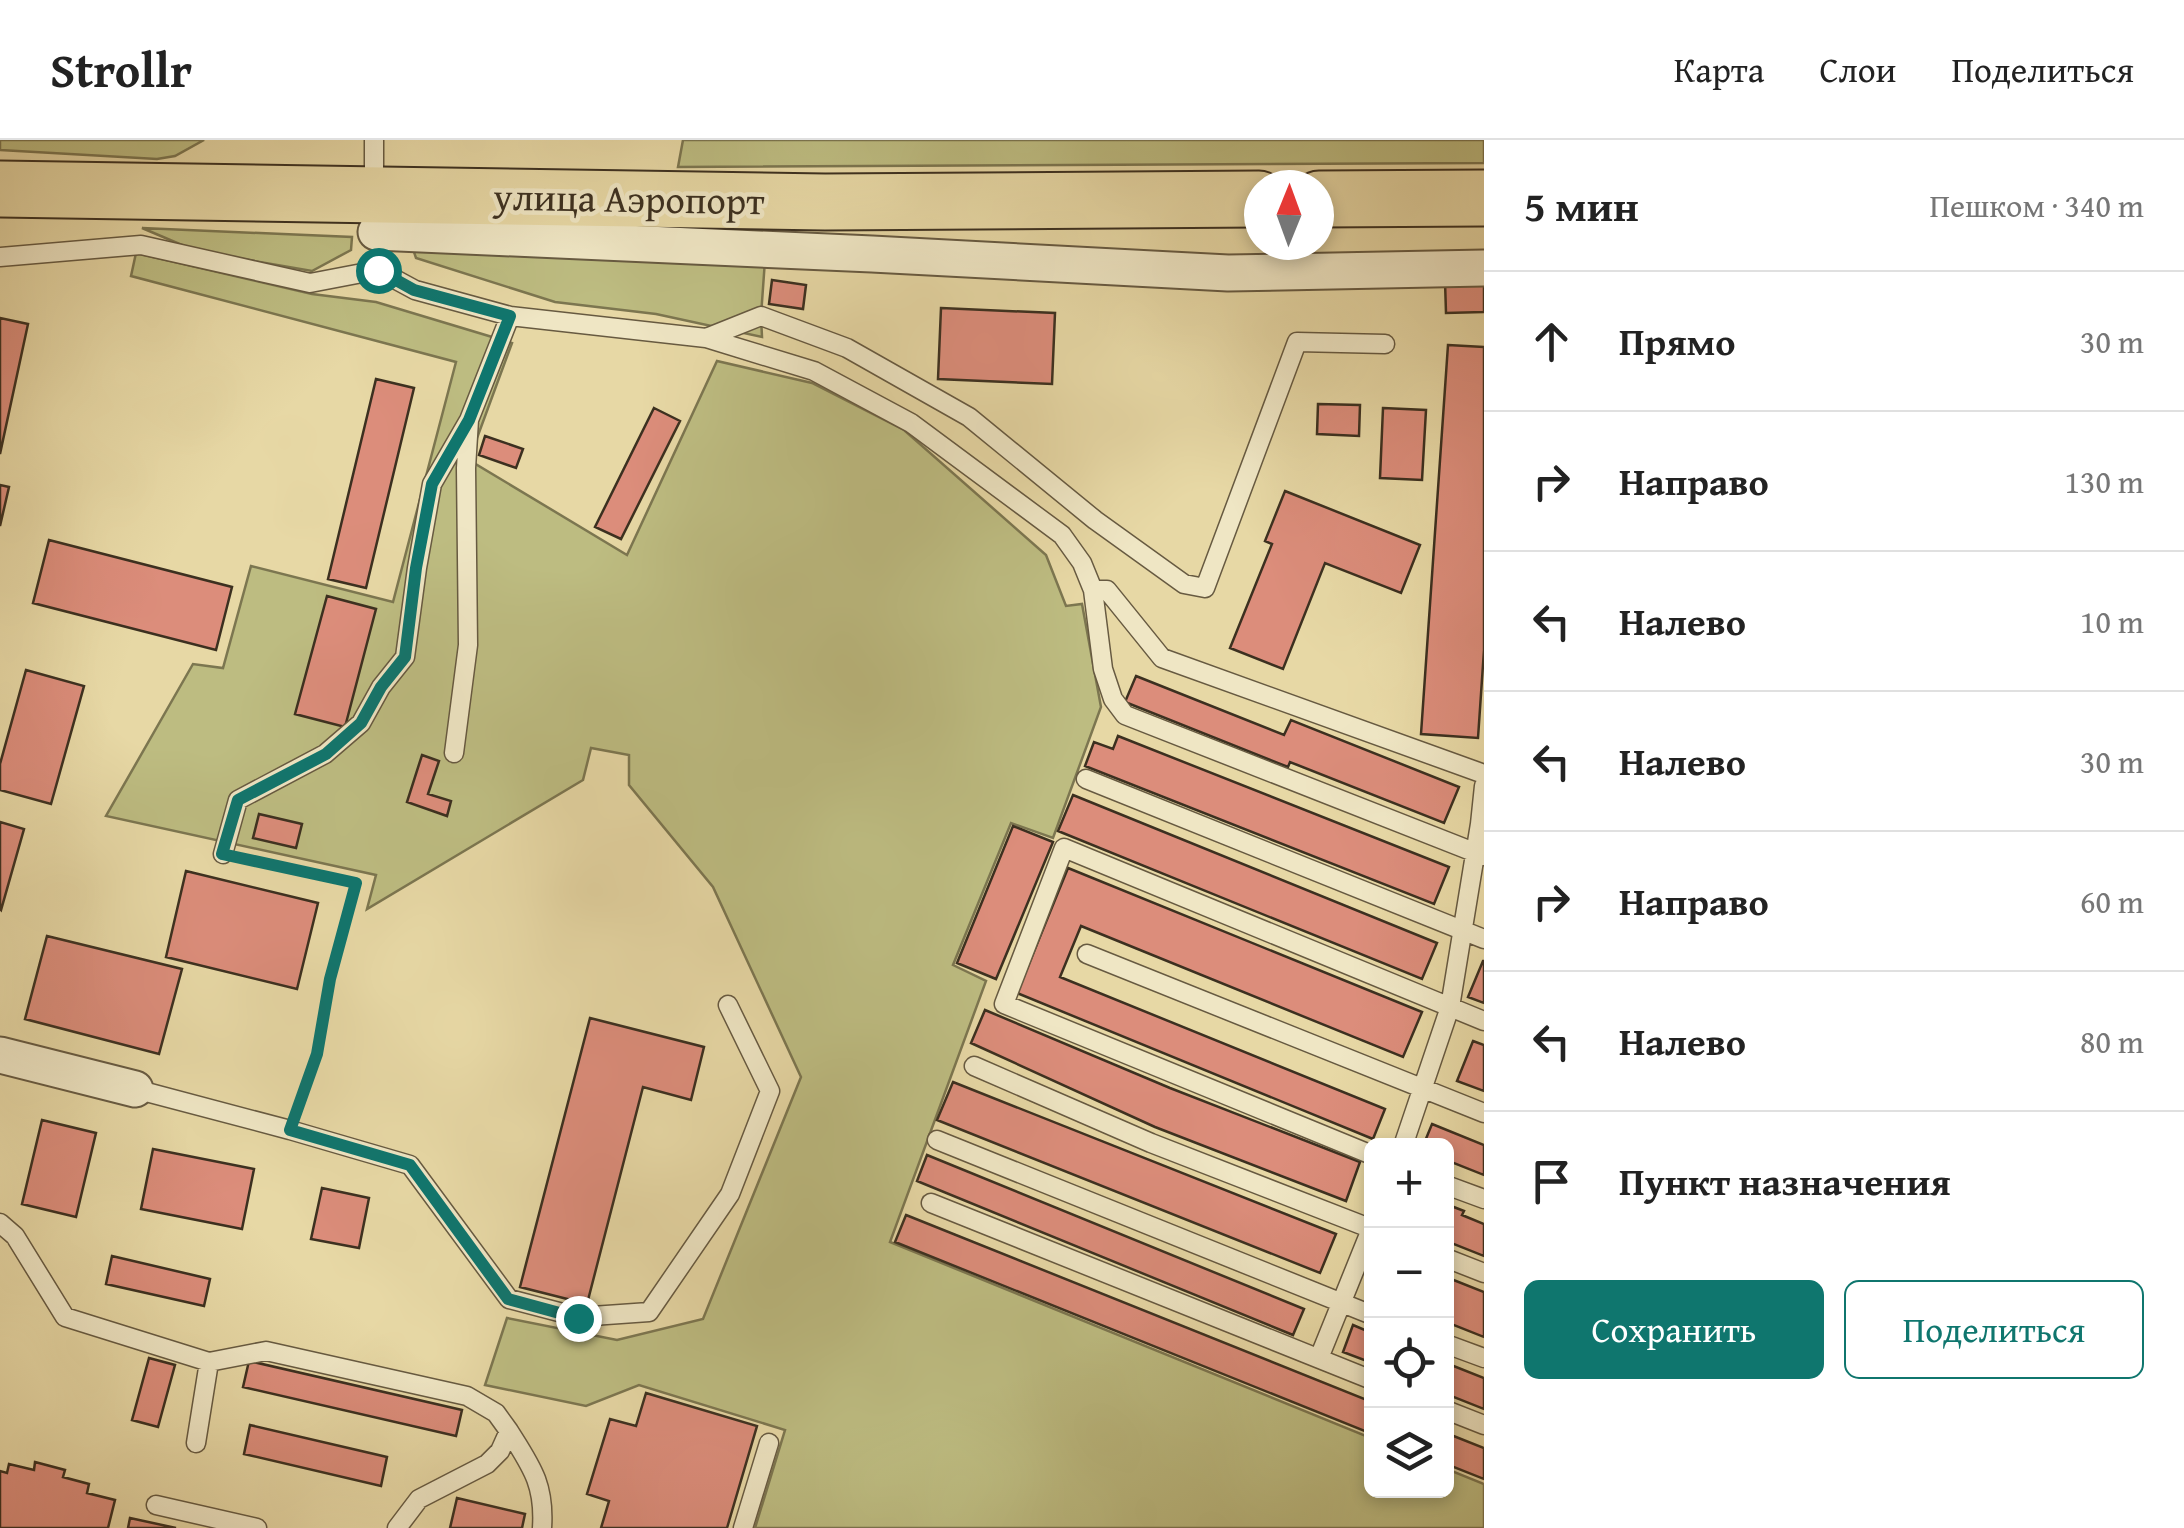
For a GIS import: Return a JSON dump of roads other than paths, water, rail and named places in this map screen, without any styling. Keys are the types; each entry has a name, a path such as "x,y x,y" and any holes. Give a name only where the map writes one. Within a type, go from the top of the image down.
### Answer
{"main road":[{"name":"улица Аэропорт","path":"0,189 375,213 825,202 1244,199"},
{"path":"1334,199 1484,198"}],"street":[{"path":"375,213 872,254 1228,274 1484,268"},
{"path":"0,1055 135,1089"}],"lane":[{"path":"374,140 378,270"},
{"path":"0,257 142,245 310,282 378,270 414,290 510,316 706,338 814,371 911,423 1062,535 1082,563 1093,590 1103,669 1113,698 1126,715 1479,854"},
{"path":"222,854 238,800 326,754 361,723 381,687 405,657 432,484 469,420 510,316"},
{"path":"706,338 761,316 847,348 969,417 1110,531 1184,584 1204,588 1297,342 1386,344"},
{"path":"454,753 468,645 469,420"},
{"path":"1093,590 1107,590 1162,658 1484,774"},
{"path":"1086,780 1484,939"},
{"path":"1406,1138 1450,1007 1479,854 1484,786"},
{"path":"1364,1152 1004,1004 1064,848 1484,1021"},
{"path":"1087,954 1484,1114"},
{"path":"135,1089 410,1165 508,1299 578,1318 650,1312 730,1194 770,1091 728,1005"},
{"path":"974,1066 1151,1143 1364,1225"},
{"path":"938,1140 1364,1312"},
{"path":"1454,1188 1484,1200"},
{"path":"932,1202 1364,1377"},
{"path":"0,1223 15,1236 65,1317 209,1362 266,1351 467,1396 496,1413 535,1472 543,1505 542,1528"},
{"path":"1320,1358 1364,1246"},
{"path":"1454,1261 1484,1273"},
{"path":"1454,1347 1484,1358"},
{"path":"196,1443 209,1362"},
{"path":"1454,1413 1484,1425"},
{"path":"397,1528 419,1499 487,1464 500,1451 509,1430"},
{"path":"743,1528 769,1443"},
{"path":"156,1505 257,1528"}]}
